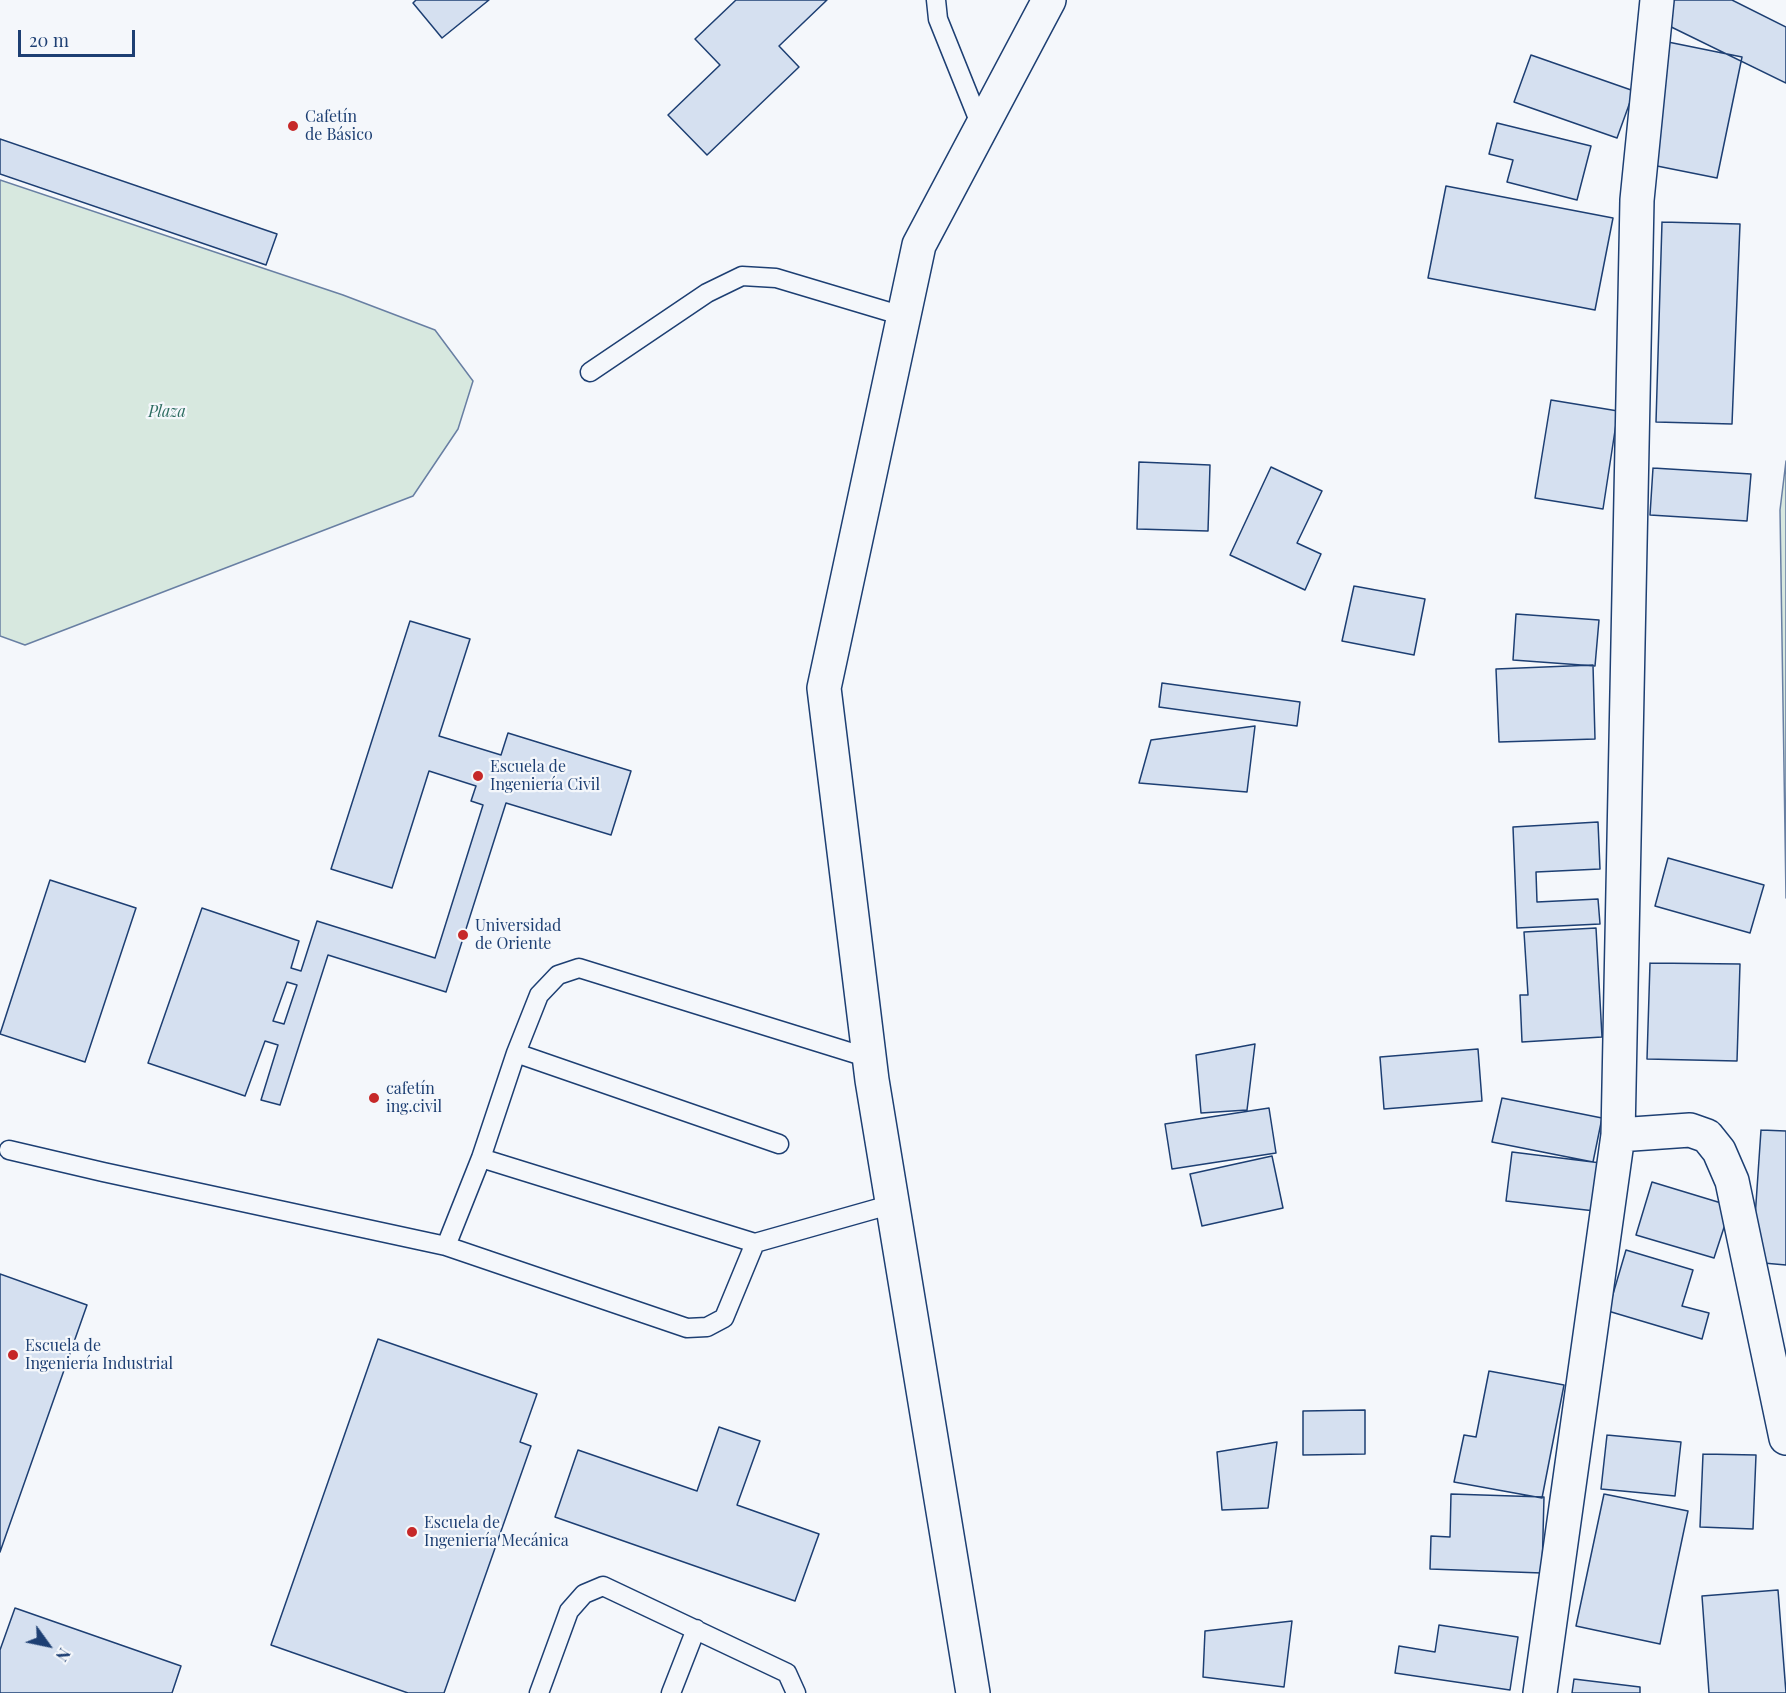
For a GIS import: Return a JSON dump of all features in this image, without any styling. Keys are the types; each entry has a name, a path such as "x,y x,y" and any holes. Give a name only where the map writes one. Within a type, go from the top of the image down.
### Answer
{"street":[{"path":"973,1693 869,1058 824,688 919,245 1049,0"},
{"path":"1540,1693 1618,1135 1637,200 1657,0"},
{"path":"1618,1135 1690,1130 1707,1137 1719,1151 1732,1181 1786,1438"}],"lane":[{"path":"936,0 938,19 981,126"},
{"path":"590,372 706,292 742,276 776,278 903,315"},
{"path":"446,1246 481,1158 516,1053 539,994 558,975 579,968 869,1058"},
{"path":"516,1053 779,1144"},
{"path":"9,1150 446,1246 687,1328 706,1327 724,1318 755,1243"},
{"path":"481,1158 755,1243 893,1204"},
{"path":"539,1693 569,1611 584,1594 603,1586 787,1673 796,1693"},
{"path":"671,1693 696,1629"}],"green space":[{"name":"Plaza","path":"0,180 343,295 435,330 473,381 458,429 413,496 25,645 0,636"},
{"path":"1786,461 1786,898 1780,510"}],"building":[{"path":"416,0 489,0 442,38 413,3"},
{"path":"736,0 827,0 779,46 799,67 707,155 668,115 720,65 695,39"},
{"path":"1669,0 1732,0 1786,27 1786,83 1659,21"},
{"path":"1668,42 1742,57 1717,178 1642,163"},
{"path":"1531,55 1634,91 1617,138 1514,102"},
{"path":"1497,123 1591,146 1577,200 1507,182 1513,160 1489,154"},
{"path":"0,139 277,234 266,265 0,174"},
{"path":"1446,186 1613,218 1595,310 1428,278"},
{"path":"1662,222 1740,224 1732,424 1656,422"},
{"path":"1551,400 1618,411 1603,509 1535,498"},
{"path":"1139,462 1210,465 1208,531 1137,529"},
{"path":"1271,467 1322,491 1297,543 1321,554 1305,590 1230,555"},
{"path":"1653,468 1751,474 1747,521 1650,515"},
{"path":"1354,586 1425,599 1414,655 1342,641"},
{"path":"1516,614 1599,620 1595,666 1513,660"},
{"path":"410,621 470,639 439,736 501,755 508,733 631,771 611,835 506,803 446,992 328,955 280,1105 261,1100 278,1045 265,1041 245,1096 148,1063 202,908 299,941 291,968 301,971 317,921 435,958 483,805 471,801 476,786 429,771 392,888 331,869","holes":["287,982 297,985 284,1024 273,1021"]},
{"path":"1593,665 1595,739 1499,742 1496,669"},
{"path":"1162,683 1300,702 1297,726 1159,707"},
{"path":"1255,726 1247,792 1139,783 1151,740"},
{"path":"1598,822 1600,869 1536,872 1537,902 1598,899 1600,924 1517,928 1513,827"},
{"path":"1668,858 1764,885 1750,933 1655,906"},
{"path":"50,880 136,908 85,1062 0,1034"},
{"path":"1596,928 1602,1037 1522,1042 1520,995 1528,995 1524,932"},
{"path":"1650,963 1740,964 1737,1061 1647,1059"},
{"path":"1255,1044 1247,1110 1201,1113 1196,1055"},
{"path":"1478,1049 1482,1101 1384,1109 1380,1057"},
{"path":"1502,1098 1602,1118 1593,1162 1492,1142"},
{"path":"1269,1108 1276,1153 1172,1169 1165,1124"},
{"path":"1761,1130 1786,1131 1786,1265 1752,1262"},
{"path":"1512,1152 1601,1163 1595,1211 1506,1201"},
{"path":"1272,1156 1283,1208 1202,1226 1190,1174"},
{"path":"1652,1182 1731,1206 1714,1258 1636,1235"},
{"path":"1626,1250 1693,1270 1682,1306 1709,1313 1702,1339 1608,1311"},
{"path":"0,1274 87,1305 0,1552"},
{"path":"378,1339 537,1394 520,1442 531,1446 444,1693 408,1693 271,1645"},
{"path":"1489,1371 1564,1385 1542,1498 1454,1482 1464,1435 1476,1437"},
{"path":"1365,1410 1365,1454 1303,1455 1303,1411"},
{"path":"719,1427 760,1441 737,1505 819,1534 795,1601 555,1517 578,1450 697,1491"},
{"path":"1607,1435 1681,1442 1675,1496 1601,1489"},
{"path":"1277,1442 1268,1508 1222,1510 1217,1452"},
{"path":"1703,1454 1756,1455 1753,1529 1700,1527"},
{"path":"1451,1494 1544,1497 1542,1573 1430,1569 1431,1536 1450,1537"},
{"path":"1604,1494 1688,1511 1660,1644 1576,1626"},
{"path":"1778,1590 1786,1693 1709,1693 1702,1596"},
{"path":"15,1608 181,1666 172,1693 0,1693 0,1650"},
{"path":"1292,1621 1284,1687 1203,1677 1205,1631"},
{"path":"1439,1625 1518,1637 1510,1690 1395,1673 1399,1646 1435,1652"},
{"path":"1574,1679 1640,1687 1640,1693 1572,1693"}],"place":[{"name":"Cafetín de Básico","path":"293,126"},
{"name":"Escuela de Ingeniería Civil","path":"478,776"},
{"name":"Universidad de Oriente","path":"463,935"},
{"name":"cafetín ing.civil","path":"374,1098"},
{"name":"Escuela de Ingeniería Industrial","path":"13,1355"},
{"name":"Escuela de Ingeniería Mecánica","path":"412,1532"}]}
